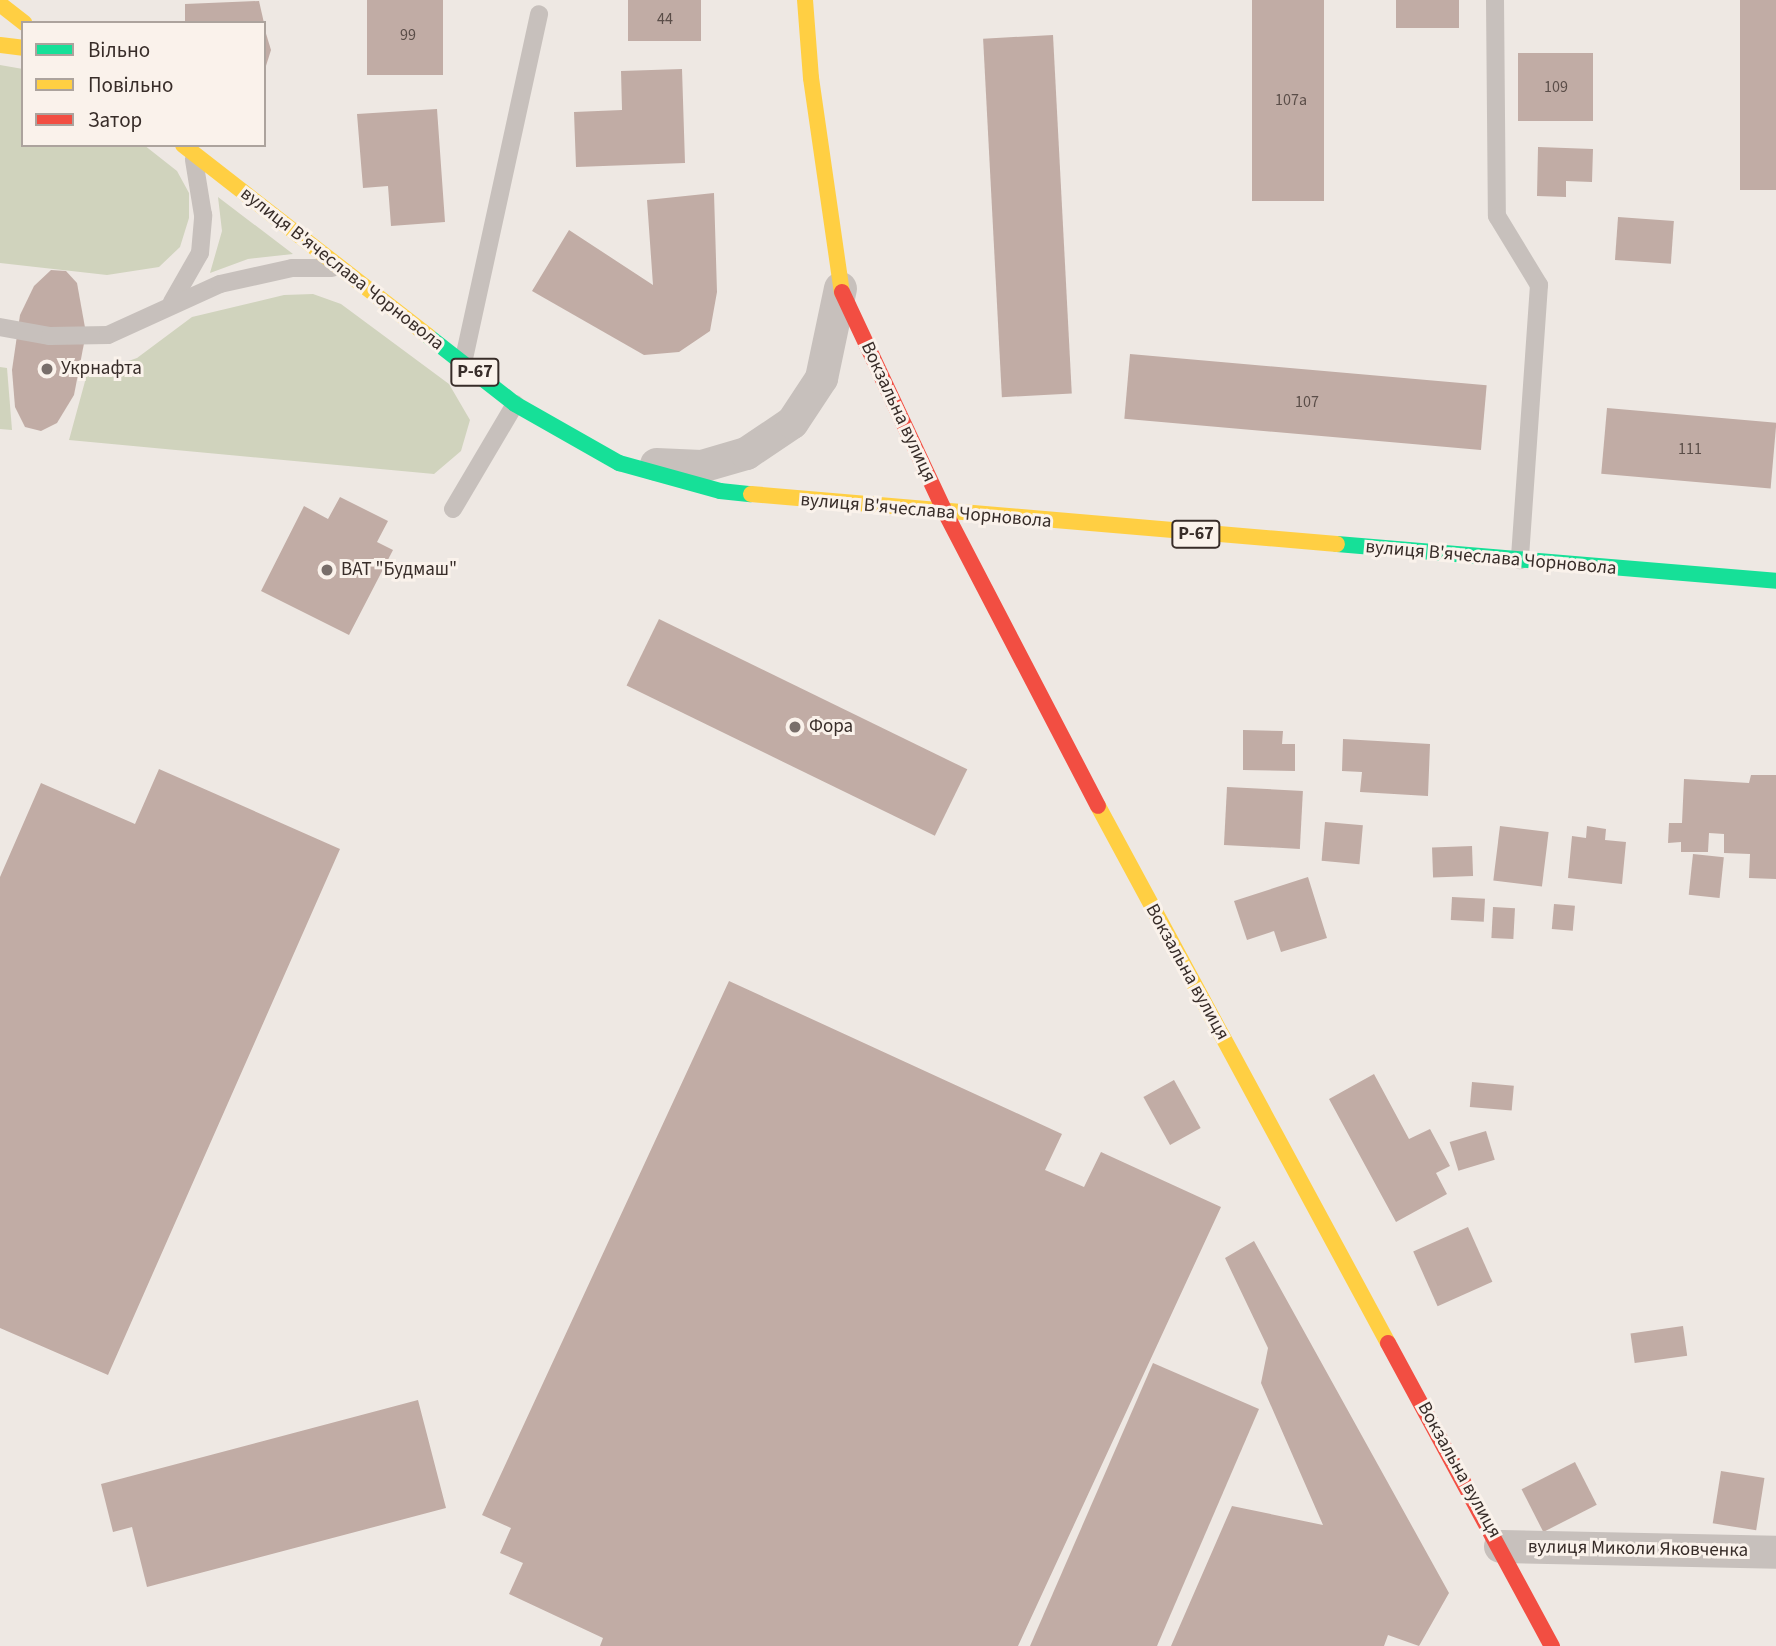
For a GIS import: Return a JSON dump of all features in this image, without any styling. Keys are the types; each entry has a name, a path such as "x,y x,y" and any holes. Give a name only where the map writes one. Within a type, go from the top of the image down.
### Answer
{"street":[{"name":"Вокзальна вулиця","path":"805,0 811,78 840,288 946,514 1118,845 1552,1646"},
{"path":"0,4 21,21"},
{"path":"0,45 21,48"},
{"name":"вулиця В'ячеслава Чорновола","path":"187,149 515,404 619,463 720,491 946,514 1776,581"},
{"name":"Вокзальна вулиця","path":"619,463 701,466 747,453 792,422 821,378 840,288"},
{"name":"вулиця Миколи Яковченка","path":"1500,1546 1776,1552"}],"lane":[{"path":"1495,0 1497,216 1539,285 1520,560"},
{"path":"463,363 539,14"},
{"path":"172,302 200,253 203,215 187,149"},
{"path":"0,327 50,335 108,335 148,320 172,302 255,274 341,268"},
{"path":"453,509 515,404"}],"green space":[{"path":"0,65 21,69 21,147 147,147 177,171 189,193 189,218 180,247 159,267 107,275 0,263"},
{"path":"218,197 293,254 248,259 210,273 222,231"},
{"path":"313,294 341,304 449,384 470,420 461,451 434,474 69,440 90,363 117,365 137,358 192,317 284,295"},
{"path":"0,367 7,368 12,430 0,429"}],"building":[{"path":"367,0 443,0 443,75 367,75"},
{"path":"628,0 701,0 701,41 628,41"},
{"path":"1252,0 1324,0 1324,201 1252,201"},
{"path":"1396,0 1459,0 1459,28 1396,28"},
{"path":"1740,0 1776,0 1776,190 1740,190"},
{"path":"259,1 264,21 185,21 185,4"},
{"path":"266,34 271,50 266,66"},
{"path":"1053,35 1072,394 1002,397 983,39"},
{"path":"1518,53 1593,53 1593,121 1518,121"},
{"path":"682,69 685,163 576,167 574,112 622,110 621,71"},
{"path":"437,109 445,222 391,226 388,186 363,188 357,114"},
{"path":"1538,147 1593,149 1592,182 1566,181 1566,197 1537,196"},
{"path":"714,193 717,292 710,331 679,352 644,355 532,291 569,230 653,285 647,200"},
{"path":"1618,217 1674,221 1671,264 1615,260"},
{"path":"51,270 66,271 77,283 86,333 74,395 57,423 41,431 25,427 15,407 12,370 20,315 34,286"},
{"path":"1130,354 1487,385 1481,450 1124,419"},
{"path":"1607,408 1776,423 1771,489 1601,474"},
{"name":"ВАТ \"Будмаш\"","path":"340,497 388,521 377,542 393,550 349,635 261,591 304,506 328,519"},
{"path":"659,619 967,769 935,836 627,686"},
{"path":"1243,730 1283,731 1282,744 1295,744 1295,771 1243,770"},
{"path":"1343,739 1430,744 1428,796 1360,792 1362,772 1342,771"},
{"path":"159,769 340,849 108,1375 0,1328 0,877 41,783 135,824"},
{"path":"1751,775 1776,775 1776,879 1749,878 1750,854 1724,853 1724,834 1709,833 1708,852 1681,852 1681,842 1668,843 1669,823 1682,823 1684,779 1749,783"},
{"path":"1227,787 1303,791 1300,849 1224,845"},
{"path":"1325,822 1363,825 1359,864 1322,861"},
{"path":"1500,826 1549,832 1542,887 1493,881"},
{"path":"1587,826 1606,829 1605,840 1626,842 1622,884 1568,878 1572,836 1586,838"},
{"path":"1472,846 1473,876 1433,877 1432,847"},
{"path":"1693,854 1724,857 1720,898 1689,895"},
{"path":"1308,877 1327,938 1281,952 1274,931 1247,940 1234,901"},
{"path":"1452,897 1485,899 1484,922 1451,920"},
{"path":"1554,904 1575,906 1573,931 1552,929"},
{"path":"1493,907 1515,908 1513,939 1491,938"},
{"path":"729,981 1062,1134 1045,1170 1084,1187 1101,1152 1221,1207 1018,1646 600,1646 603,1638 509,1594 523,1563 500,1553 511,1528 482,1515"},
{"path":"1374,1074 1409,1139 1430,1129 1450,1166 1436,1173 1447,1194 1396,1222 1329,1099"},
{"path":"1174,1080 1201,1128 1170,1145 1143,1097"},
{"path":"1472,1082 1514,1086 1512,1111 1470,1107"},
{"path":"1486,1131 1495,1160 1458,1171 1450,1142"},
{"path":"1468,1227 1492,1282 1438,1306 1413,1251"},
{"path":"1254,1241 1449,1593 1419,1646 1388,1635 1384,1646 1171,1646 1232,1506 1323,1525 1261,1383 1268,1348 1225,1258"},
{"path":"1683,1326 1687,1356 1635,1363 1631,1333"},
{"path":"1153,1363 1259,1409 1157,1646 1030,1646"},
{"path":"418,1400 446,1508 147,1587 132,1527 113,1532 101,1484"},
{"path":"1575,1462 1597,1505 1543,1532 1522,1489"},
{"path":"1721,1471 1764,1478 1756,1530 1713,1523"}],"traffic: fast":[{"path":"428,336 515,404 619,463 720,491 751,494"},
{"path":"1337,544 1776,581"}],"traffic: slow":[{"path":"805,0 811,78 842,292"},
{"path":"0,4 21,21"},
{"path":"0,45 21,48"},
{"path":"186,147 428,336"},
{"path":"751,494 1337,544"},
{"path":"1098,806 1388,1343"}],"traffic: jam":[{"path":"842,292 946,514 1098,806"},
{"path":"1388,1343 1552,1646"}],"place":[{"name":"Укрнафта","path":"47,369"},
{"name":"ВАТ \"Будмаш\"","path":"327,570"},
{"name":"Фора","path":"795,727"}]}
